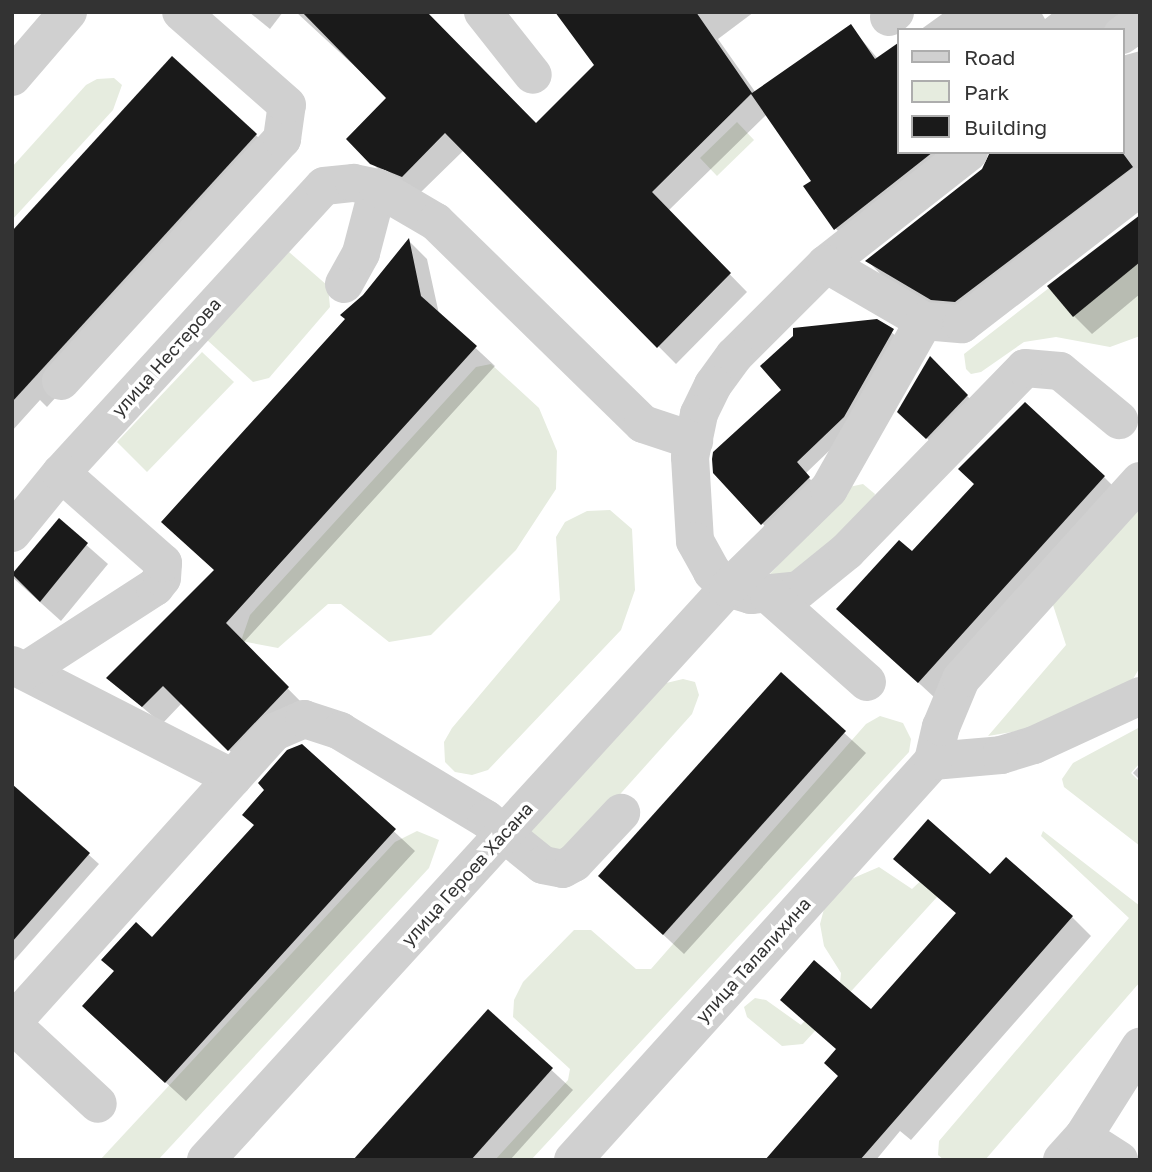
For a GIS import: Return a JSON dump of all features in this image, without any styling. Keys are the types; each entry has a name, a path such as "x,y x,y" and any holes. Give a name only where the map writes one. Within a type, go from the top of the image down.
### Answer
{"street":[{"path":"12,76 68,12"},
{"path":"61,381 282,139 288,105 181,12"},
{"path":"483,12 533,75"},
{"path":"1124,34 1140,22"},
{"path":"966,154 826,264 734,356 708,395 690,457 695,541 712,572 728,588 751,595 799,590 819,576 1025,368 1060,371 1119,420"},
{"name":"улица Нестерова","path":"12,533 61,473 324,186 354,183 378,188"},
{"path":"826,264 925,321 952,326 975,317 1140,187"},
{"path":"344,284 360,253 378,188 436,222 643,424 694,440"},
{"name":"улица Героев Хасана","path":"206,1160 728,588 843,472 925,321"},
{"path":"18,668 162,578 163,562 61,473"},
{"path":"1140,481 961,679 941,726 933,761 991,757 1034,745 1140,696"},
{"path":"769,595 867,682"},
{"path":"18,668 233,778"},
{"path":"98,1104 12,1023 274,732 304,719 340,731 505,832 544,865 563,869 574,863 621,813"},
{"name":"улица Талалихина","path":"573,1160 933,761"},
{"path":"1119,1160 1072,1148 1140,1047"}],"green space":[{"path":"114,78 122,85 113,110 12,220 12,167 86,85 97,79"},
{"path":"737,122 754,140 717,176 700,158"},
{"path":"289,252 328,286 330,307 269,378 253,382 206,339"},
{"path":"1140,262 1140,336 1110,347 1056,337 1024,342 981,372 971,374 966,369 964,354 1049,288"},
{"path":"202,352 234,382 147,472 117,442"},
{"path":"491,364 539,408 557,451 556,489 516,550 431,635 389,642 341,604 328,604 278,648 241,641 250,615 476,367"},
{"path":"863,484 875,494 871,508 793,577 770,574 849,487"},
{"path":"1140,505 1140,667 1132,681 1029,729 988,736 1066,645 1052,602"},
{"path":"610,510 632,529 635,590 621,630 488,770 472,775 455,772 445,762 444,742 452,728 560,600 556,537 565,522 587,511"},
{"path":"683,679 695,682 699,695 692,714 570,850 562,855 530,834 533,826 662,684"},
{"path":"880,716 903,723 911,739 909,752 531,1160 495,1160 568,1080 570,1069 513,1017 514,1000 523,982 574,930 591,930 636,969 651,969 866,724"},
{"path":"1140,727 1140,763 1131,773 1140,782 1140,846 1064,787 1062,779 1073,763"},
{"path":"417,831 439,840 429,868 158,1160 100,1160 395,842"},
{"path":"1043,831 1140,906 1140,982 985,1160 944,1160 938,1155 939,1141 1129,918 1041,836"},
{"path":"946,857 958,874 803,1044 782,1046 747,1017 744,1007 755,998 766,1000 801,1025 840,983 841,973 824,946 820,924 824,909 851,879 879,867 912,889"}],"building":[{"path":"302,12 427,12 536,123 594,65 555,12 696,12 752,93 851,24 875,59 897,44 897,154 930,154 834,230 803,186 811,181 751,94 652,192 731,273 657,348 445,133 402,177 370,164 346,139 386,98"},
{"path":"172,56 257,134 12,402 12,231"},
{"path":"989,154 1123,154 1133,167 955,302 931,300 865,261 982,169"},
{"path":"1140,215 1140,262 1073,317 1047,286"},
{"path":"409,238 421,296 477,346 226,623 289,687 228,751 163,686 142,707 106,678 214,570 161,522 345,319 340,315 363,295"},
{"path":"877,319 894,329 844,417 797,462 810,477 761,525 713,473 712,459 713,452 781,390 760,366 793,336 793,328"},
{"path":"930,356 968,395 926,439 897,412"},
{"path":"1025,402 1105,476 918,683 836,609 899,540 912,551 974,484 958,469"},
{"path":"59,518 88,543 40,602 12,574"},
{"path":"781,672 846,731 663,935 598,876"},
{"path":"302,744 396,829 165,1083 82,1006 114,971 101,960 136,922 152,937 254,825 242,815 264,790 258,783 287,750"},
{"path":"12,784 90,853 12,942"},
{"path":"928,819 990,874 1006,857 1073,916 860,1160 765,1160 838,1076 824,1063 836,1049 780,1000 814,960 871,1009 956,913 893,859"},
{"path":"488,1009 553,1068 471,1160 353,1160"}]}
